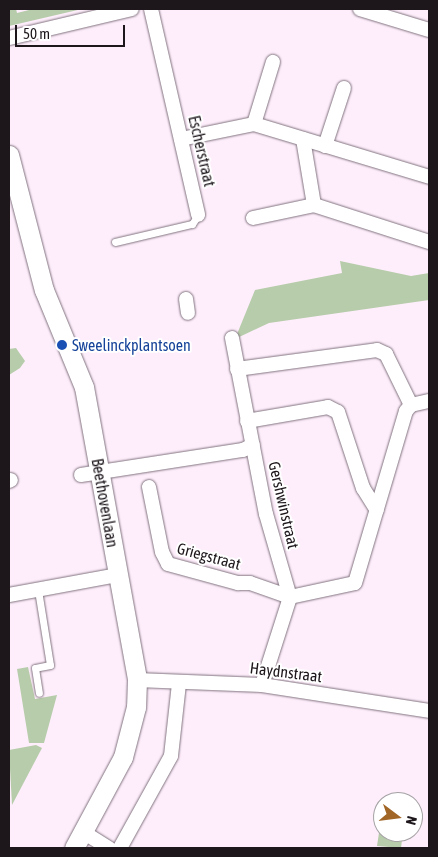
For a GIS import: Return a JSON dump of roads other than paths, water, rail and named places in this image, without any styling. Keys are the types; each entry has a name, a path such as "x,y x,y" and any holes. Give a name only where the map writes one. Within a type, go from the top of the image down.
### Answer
{"street":[{"path":"9,38 132,9"},
{"name":"Escherstraat","path":"151,9 198,215"},
{"path":"360,9 429,30"},
{"path":"254,124 273,62"},
{"path":"325,146 344,88"},
{"path":"181,139 254,124 429,178"},
{"path":"303,139 314,205"},
{"name":"Beethovenlaan","path":"9,159 44,290 84,387 137,680 136,707 123,757 78,840"},
{"path":"253,218 314,205 429,242"},
{"name":"Gershwinstraat","path":"232,338 266,514 290,597"},
{"path":"237,369 377,350 386,354 411,405"},
{"path":"262,685 290,597 355,583 406,411 411,405 429,401"},
{"path":"248,421 328,407 338,412 363,488 377,510"},
{"path":"81,475 121,466 127,469 243,450 253,445"},
{"name":"Griegstraat","path":"149,487 162,552 168,564 238,583 250,582 290,597"},
{"path":"9,595 118,575"},
{"name":"Haydnstraat","path":"137,680 262,685 429,711"},
{"path":"120,848 171,756 179,683"},
{"path":"78,840 109,848"}],"lane":[{"name":"Escherstraat","path":"115,242 192,224 198,215"},
{"path":"38,590 50,665 35,668 39,693"}],"place":[{"name":"Sweelinckplantsoen","path":"62,345"}]}
